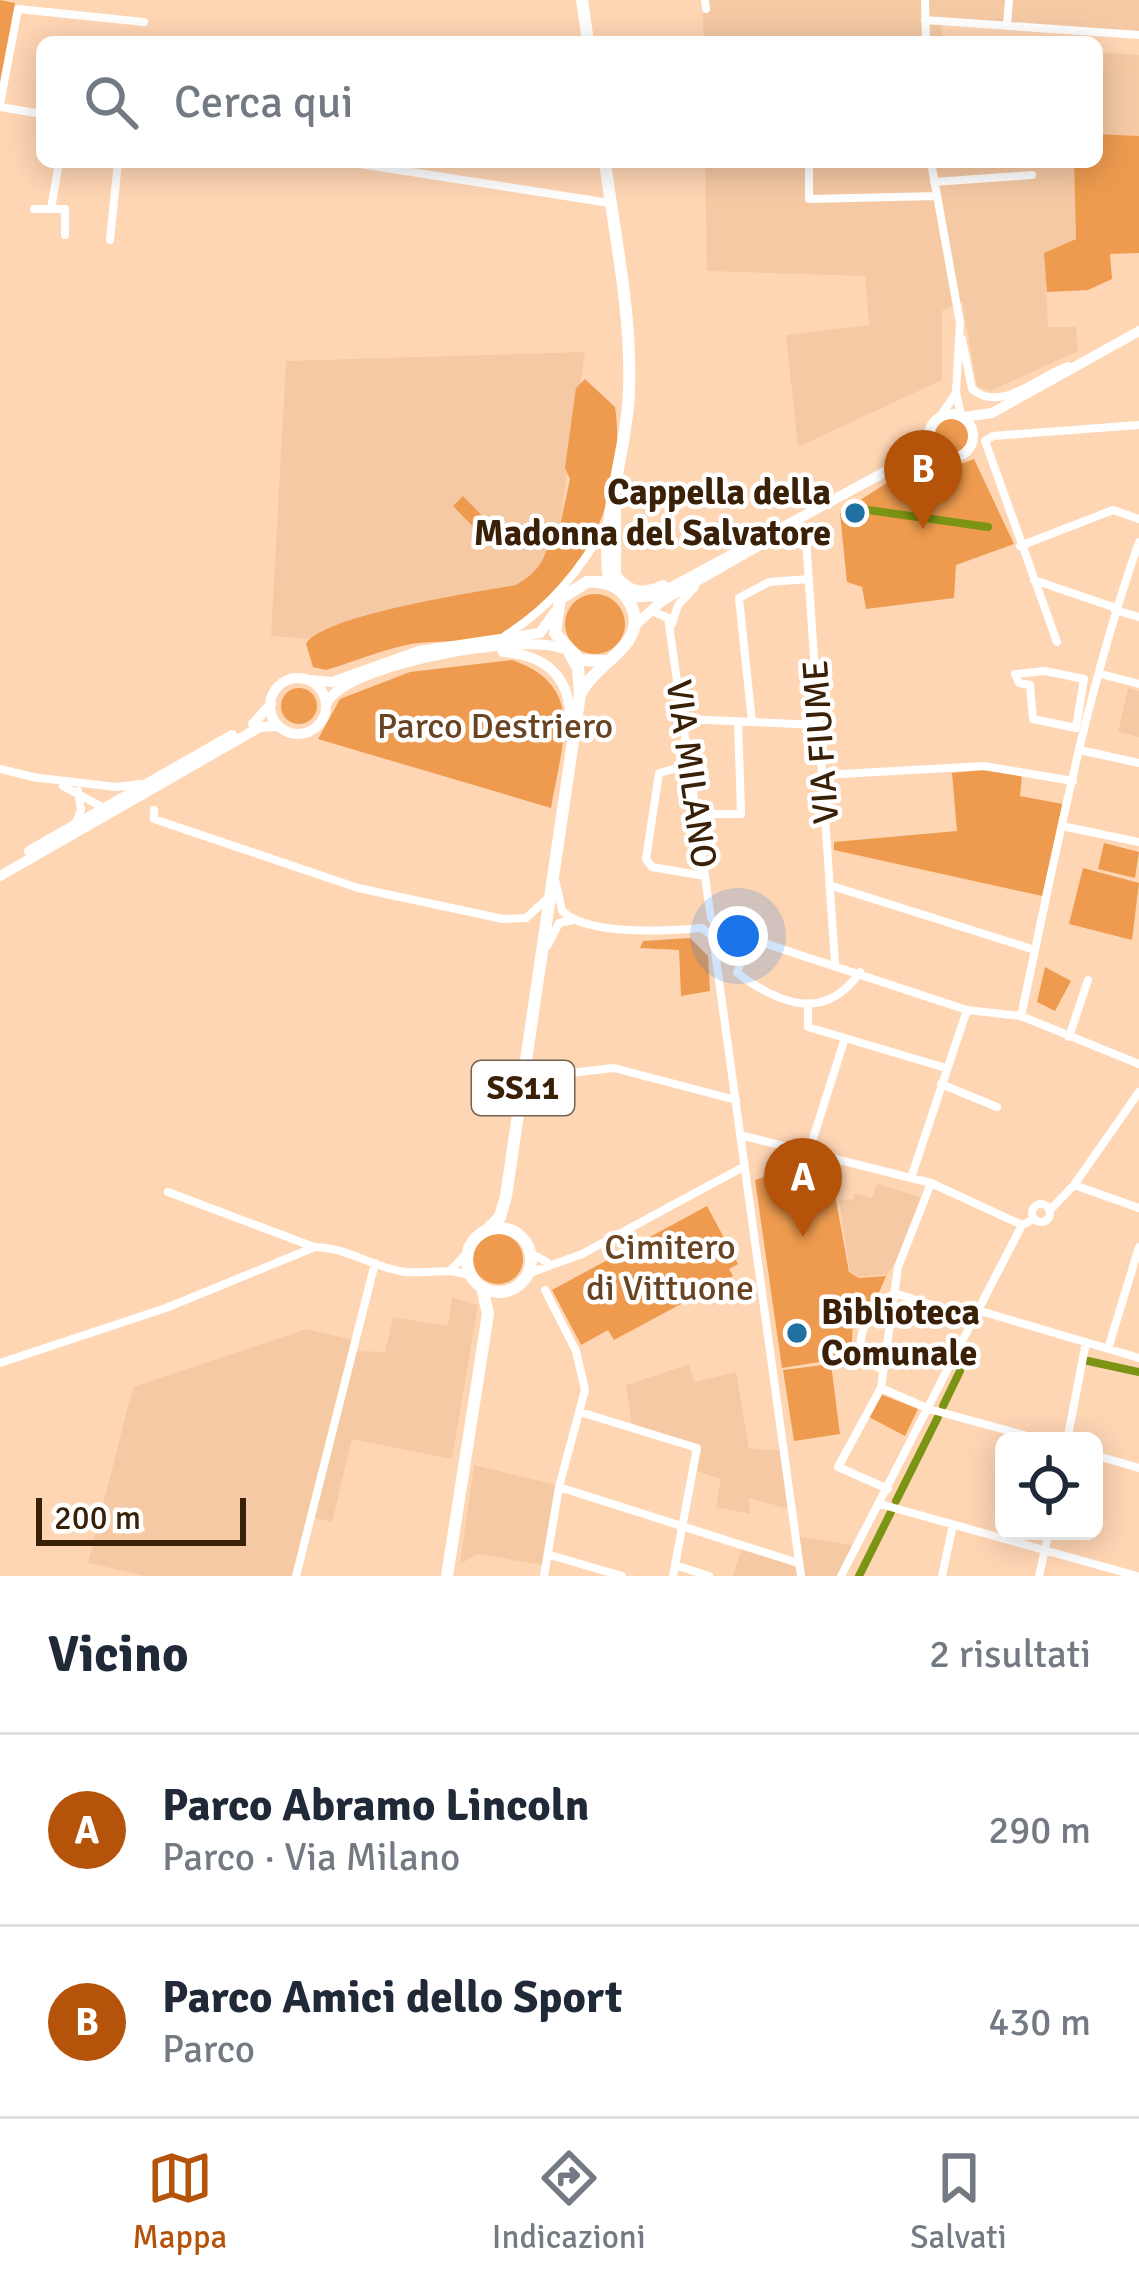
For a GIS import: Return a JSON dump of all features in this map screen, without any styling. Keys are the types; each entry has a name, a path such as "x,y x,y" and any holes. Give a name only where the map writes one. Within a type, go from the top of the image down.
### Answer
{"main road":[{"path":"582,0 587,36"},
{"path":"606,168 630,365 613,566 627,587 641,592 702,574"},
{"path":"627,598 649,599 702,574 911,458 958,457 992,413 1139,331"},
{"path":"911,458 940,417 992,413"},
{"path":"962,416 974,437"},
{"path":"930,432 938,454"},
{"path":"610,584 609,540 617,494"},
{"path":"587,582 609,540"},
{"path":"580,694 591,673 626,647 635,625 648,611 702,574"},
{"path":"0,872 102,807 261,719 283,682 324,684 385,659 540,633 568,591 587,582 610,584 627,598 635,625"},
{"path":"539,980 580,694 578,668 555,633 556,609"},
{"path":"0,872 260,727 279,726 297,734 310,731 347,682 416,662 525,642 606,661"},
{"path":"416,662 504,651 540,658 566,686 572,760"},
{"path":"310,680 320,688 326,705"},
{"path":"271,704 279,726"},
{"name":"SS11","path":"506,1196 539,980"},
{"path":"447,1576 488,1314 482,1287 471,1276 467,1253 500,1217 506,1196"},
{"path":"488,1314 527,1274 530,1253 514,1231 506,1196"},
{"path":"488,1229 514,1231"},
{"path":"482,1287 506,1291"}],"street":[{"path":"925,0 926,36"},
{"path":"1007,26 1009,0"},
{"path":"36,113 0,106 18,9 144,22"},
{"path":"925,20 1139,35"},
{"path":"51,209 58,168"},
{"path":"110,241 117,168"},
{"path":"385,168 610,203"},
{"path":"809,168 809,199 937,196"},
{"path":"932,168 968,379 983,398 1005,397 1087,359"},
{"path":"934,182 1032,176"},
{"path":"34,209 65,209 64,235"},
{"path":"960,322 956,392 962,416"},
{"path":"940,417 956,392"},
{"path":"1057,643 987,458 985,441 993,436 1139,425"},
{"path":"1020,546 1113,510 1139,519"},
{"path":"499,640 551,601 586,560 614,512"},
{"name":"VIA FIUME","path":"821,529 806,539 836,963"},
{"path":"1021,1016 1080,749 1116,609 1139,542"},
{"path":"671,631 678,605 702,574"},
{"path":"752,722 739,598 769,582 809,579"},
{"path":"1033,580 1139,617"},
{"path":"648,611 666,612 671,631"},
{"name":"VIA MILANO","path":"671,631 717,933"},
{"path":"1045,670 1084,679 1076,728 1033,719 1030,685 1019,683 1015,674 1045,670"},
{"path":"1101,674 1139,684"},
{"path":"683,719 820,725"},
{"path":"696,814 741,814 738,722"},
{"path":"1080,749 1139,763"},
{"path":"689,765 658,773 646,859 652,867 705,876"},
{"path":"823,775 983,766 1073,781"},
{"path":"0,769 77,790 102,807"},
{"path":"32,777 93,785 147,782"},
{"path":"51,847 102,807 170,779"},
{"path":"93,785 101,795 102,807"},
{"path":"75,823 81,810 77,790"},
{"path":"154,810 154,819 358,888 503,919 526,918 542,909 555,876"},
{"path":"1062,826 1139,842"},
{"path":"555,876 562,911 574,920"},
{"path":"830,885 1035,950"},
{"name":"VIA MILANO","path":"702,928 711,917"},
{"path":"526,918 541,932 539,980"},
{"path":"539,980 554,929 564,920 655,932 702,928 750,934 967,1010 1021,1016 1139,1064"},
{"path":"717,933 801,1576"},
{"path":"750,934 737,973 771,995 808,1007 837,996 860,972"},
{"path":"1069,1037 1088,980"},
{"path":"808,1007 808,1027 946,1068"},
{"path":"911,1178 967,1010"},
{"path":"809,1151 845,1038"},
{"path":"571,1073 614,1068 736,1100"},
{"path":"941,1084 997,1107"},
{"path":"842,1576 1022,1225 1034,1219 1046,1221 1139,1092"},
{"path":"740,1135 931,1183 1022,1225"},
{"path":"527,1274 582,1254 745,1166"},
{"path":"888,1489 838,1467 881,1388 898,1267 931,1183"},
{"path":"1074,1186 1134,1207 1134,1192"},
{"path":"169,1192 315,1247 340,1248 404,1272 450,1270 471,1276"},
{"path":"0,1363 166,1307 315,1247"},
{"path":"1108,1349 1135,1273 1139,1247"},
{"path":"450,1270 463,1263 467,1253"},
{"path":"530,1253 548,1263"},
{"path":"296,1576 375,1263"},
{"path":"544,1576 585,1390 576,1352 545,1290"},
{"path":"894,1293 1139,1358"},
{"path":"884,1370 862,1359 861,1332 873,1310 894,1293"},
{"path":"1069,1432 1086,1342"},
{"path":"881,1388 929,1409 1013,1432"},
{"path":"580,1412 698,1448 674,1571 709,1576"},
{"path":"1103,1458 1139,1468"},
{"path":"560,1487 799,1563"},
{"path":"880,1504 1137,1576"},
{"path":"942,1576 953,1525"},
{"path":"1040,1576 1047,1540"},
{"path":"550,1555 622,1576"}],"shaded area":[{"path":"702,0 1139,0 1139,33 941,21 942,36 704,36"},
{"path":"1103,52 1139,55 1139,136 1103,134"},
{"path":"705,168 1074,168 1076,239 1045,254 1048,327 1076,327 1078,351 991,391 977,386 962,301 942,311 942,380 798,447 786,335 869,325 865,276 707,271"},
{"path":"585,352 558,535 549,541 544,561 533,574 517,585 390,609 308,639 271,636 286,361"},
{"path":"1128,688 1139,691 1139,737 1118,732"},
{"path":"877,1184 924,1198 907,1248 887,1274 859,1277 850,1272 839,1200 853,1199 855,1193 872,1198"},
{"path":"452,1297 478,1305 452,1459 352,1439 332,1522 313,1517 298,1576 145,1576 88,1563 133,1387 306,1329 358,1341 356,1351 385,1352 393,1317 448,1326"},
{"path":"689,1364 694,1382 736,1372 749,1448 782,1451 789,1509 749,1498 750,1514 716,1507 721,1479 695,1471 700,1447 632,1426 626,1385"},
{"path":"474,1465 556,1485 542,1565 478,1554 460,1564"},
{"path":"798,1536 855,1546 838,1576 803,1576"},
{"path":"742,1547 797,1565 798,1576 733,1576"}],"green space":[{"path":"0,0 15,3 0,104"},
{"path":"1103,134 1139,136 1139,253 1110,254 1112,279 1088,290 1047,292 1044,253 1076,239 1074,168 1103,168"},
{"path":"585,379 615,407 614,472 594,535 558,590 534,613 497,636 406,645 326,670 313,667 306,644 318,633 403,606 516,585 534,572 549,541 558,535 570,479 565,468 576,388"},
{"path":"952,419 964,424 969,436 964,448 952,453 940,448 935,436 940,424"},
{"path":"974,459 1014,544 956,565 954,598 866,609 862,587 847,582 840,513 913,466 955,466"},
{"path":"463,496 498,532 488,542 453,506"},
{"path":"595,594 617,602 625,624 617,646 595,654 573,646 565,624 573,602"},
{"name":"Parco Destriero","path":"512,660 552,685 560,702 563,740 551,808 318,739 340,699 410,672"},
{"path":"299,688 312,693 317,706 312,719 299,724 286,719 281,706 286,693"},
{"path":"983,770 1022,775 1020,796 1063,804 1042,896 834,850 834,842 957,831 952,773"},
{"path":"1104,843 1139,852 1135,878 1098,869"},
{"path":"1083,868 1139,883 1132,940 1069,924"},
{"path":"690,938 708,956 710,991 681,996 679,950 640,948 643,941"},
{"path":"1045,967 1071,981 1055,1011 1037,1002"},
{"path":"830,1167 849,1272 859,1278 886,1276 878,1295 853,1321 851,1357 782,1368 755,1180 790,1168"},
{"name":"Cimitero di Vittuone","path":"707,1206 738,1264 729,1269 733,1276 614,1340 608,1330 581,1345 552,1290"},
{"path":"488,1235 508,1235 522,1249 522,1269 508,1283 488,1283 474,1269 474,1249"},
{"path":"831,1364 840,1434 794,1441 783,1370"},
{"path":"880,1394 918,1409 905,1436 869,1417"}],"waterway":[{"path":"861,509 988,527"},
{"path":"1088,1361 1139,1372"},
{"path":"943,1406 960,1371"},
{"path":"896,1501 938,1417"},
{"path":"859,1576 891,1512"}],"place":[{"name":"Cappella della Madonna del Salvatore","path":"855,513"},
{"name":"Parco Amici dello Sport","path":"923,529"},
{"name":"Parco Abramo Lincoln","path":"803,1237"},
{"name":"Biblioteca Comunale","path":"797,1333"}]}
